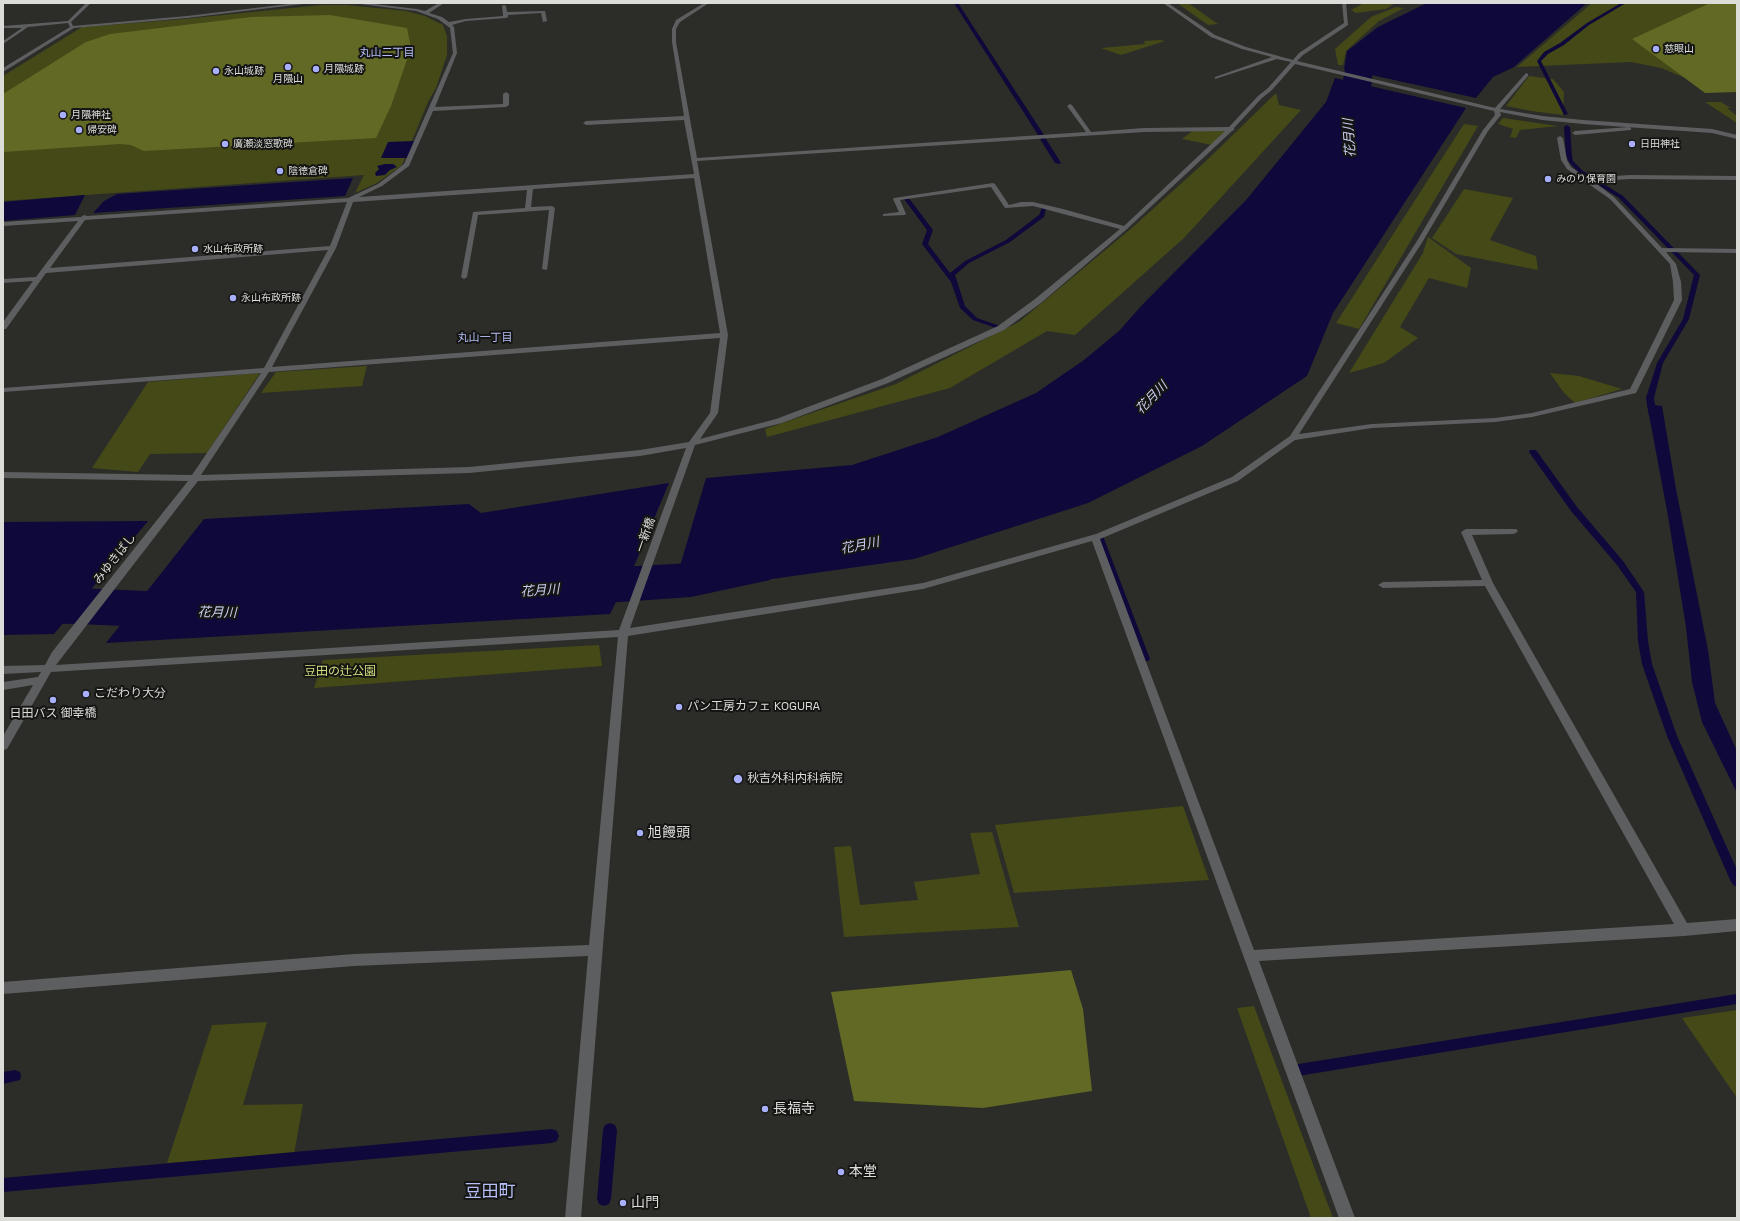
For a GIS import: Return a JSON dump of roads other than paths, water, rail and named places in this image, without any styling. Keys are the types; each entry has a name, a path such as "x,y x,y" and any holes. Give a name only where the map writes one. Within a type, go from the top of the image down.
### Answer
{"street":[{"path":"3,27 69,22 89,3"},
{"path":"244,11 248,3"},
{"path":"3,70 72,27 244,11 310,3"},
{"path":"351,199 380,185 407,165 455,53 452,27 440,18 425,13 397,8 354,3"},
{"path":"425,13 442,3"},
{"name":"一新橋","path":"573,1218 623,633 691,445 714,413 724,335 674,42 674,29 678,21 707,3"},
{"path":"1165,3 1213,36 1244,48 1321,69 1497,110 1562,120 1712,131 1737,137"},
{"path":"3,475 195,478 470,470 640,453 691,445 779,421 885,381 1001,328 1038,301 1125,228 1232,129 1302,53 1346,24 1344,3"},
{"path":"448,24 466,20 506,18 504,6"},
{"path":"505,14 543,12 545,21"},
{"path":"69,22 72,27"},
{"path":"3,43 27,26"},
{"path":"1217,78 1276,57"},
{"path":"3,670 47,669 623,633 923,586 1095,537 1235,479 1292,438 1420,241 1486,130 1498,116 1497,110 1499,106 1526,75"},
{"path":"431,109 506,104 506,94"},
{"path":"1070,106 1089,133"},
{"path":"586,122 687,118"},
{"path":"1575,133 1624,131 1641,125"},
{"path":"693,160 1089,133 1178,128 1232,129"},
{"path":"1292,438 1372,426 1495,420 1532,415 1633,391 1678,300 1677,282 1673,264 1662,250 1612,198 1568,168 1564,160 1560,138"},
{"path":"3,224 84,217 696,176"},
{"path":"1591,184 1615,178 1630,177 1737,178"},
{"path":"885,215 903,214 896,199 994,185 1007,208 1022,204 1033,204 1061,210 1125,228"},
{"path":"528,210 530,188"},
{"name":"みゆきばし","path":"3,746 56,655 195,478 266,371 333,248 351,199"},
{"path":"464,277 475,213 552,208 545,269"},
{"path":"4,324 84,217"},
{"path":"44,271 333,248"},
{"path":"1662,250 1737,251"},
{"path":"3,281 39,279"},
{"path":"3,390 724,335"},
{"path":"1513,531 1466,532 1488,583 1684,930"},
{"path":"1095,537 1347,1218"},
{"path":"1383,585 1488,583"},
{"path":"3,686 41,680"},
{"path":"1249,956 1684,930 1737,925"},
{"path":"3,988 354,960 595,950"}],"water":[{"path":"1427,3 1587,3 1514,67 1493,77 1476,98 1344,69 1347,51 1378,27"},
{"path":"1335,78 1466,108 1333,313 1307,376 1202,446 1088,503 914,559 672,593 706,478 852,465 938,437 1036,393 1084,360 1119,331 1143,304 1247,199 1326,102"},
{"path":"414,141 408,158 381,158 388,142"},
{"path":"393,164 397,167 390,170 385,175 376,176 375,173 379,169 377,166"},
{"path":"353,178 345,196 93,213 104,201 117,194"},
{"path":"85,195 75,215 3,221 3,202"},
{"path":"1647,404 1662,406 1676,489 1708,650 1715,703 1737,751 1737,793 1702,722 1692,682 1686,627 1668,516"},
{"path":"669,483 635,564 610,614 106,643 204,519 469,504 481,513"},
{"path":"148,521 54,634 3,635 3,522"}],"waterway":[{"path":"956,3 1041,135"},
{"name":"花月川","path":"1352,157 1347,109 1355,99 1359,69 1368,55 1455,3"},
{"path":"1566,114 1539,61 1546,53 1562,44 1588,24 1624,3"},
{"path":"1567,127 1569,156 1571,161 1581,172 1621,197 1697,275 1686,319 1660,363 1650,398 1653,416"},
{"path":"1043,139 1058,163"},
{"path":"906,198 930,230 925,244 953,281"},
{"path":"1001,328 975,319 962,307 952,275 967,262 1008,241 1042,216 1045,206"},
{"path":"1533,452 1574,509 1620,563 1640,592 1643,641 1647,664 1672,736 1737,882"},
{"path":"1099,536 1145,659"},
{"name":"花月川","path":"549,589 691,580 751,568"},
{"name":"花月川","path":"3,605 79,606 210,612"},
{"path":"1292,1071 1737,999"},
{"path":"3,1078 15,1076"},
{"path":"604,1199 610,1130"},
{"path":"3,1185 552,1136"}],"place":[{"name":"慈眼山","path":"1656,49"},
{"name":"月隈山","path":"288,67"},
{"name":"月隈城跡","path":"316,69"},
{"name":"永山城跡","path":"216,71"},
{"name":"月隈神社","path":"63,115"},
{"name":"帰安碑","path":"79,130"},
{"name":"廣瀬淡窓歌碑","path":"225,144"},
{"name":"日田神社","path":"1632,144"},
{"name":"陰徳倉碑","path":"280,171"},
{"name":"みのり保育園","path":"1548,179"},
{"name":"水山布政所跡","path":"195,249"},
{"name":"永山布政所跡","path":"233,298"},
{"name":"こだわり大分","path":"86,694"},
{"name":"日田バス 御幸橋","path":"53,700"},
{"name":"パン工房カフェ KOGURA","path":"679,707"},
{"name":"秋吉外科内科病院","path":"738,779"},
{"name":"旭饅頭","path":"640,833"},
{"name":"長福寺","path":"765,1109"},
{"name":"本堂","path":"841,1172"},
{"name":"山門","path":"623,1203"}],"district":[{"name":"丸山二丁目","path":"387,53"},
{"name":"丸山一丁目","path":"485,338"},
{"name":"豆田町","path":"490,1192"}],"park label":[{"name":"豆田の辻公園","path":"340,672"}]}
